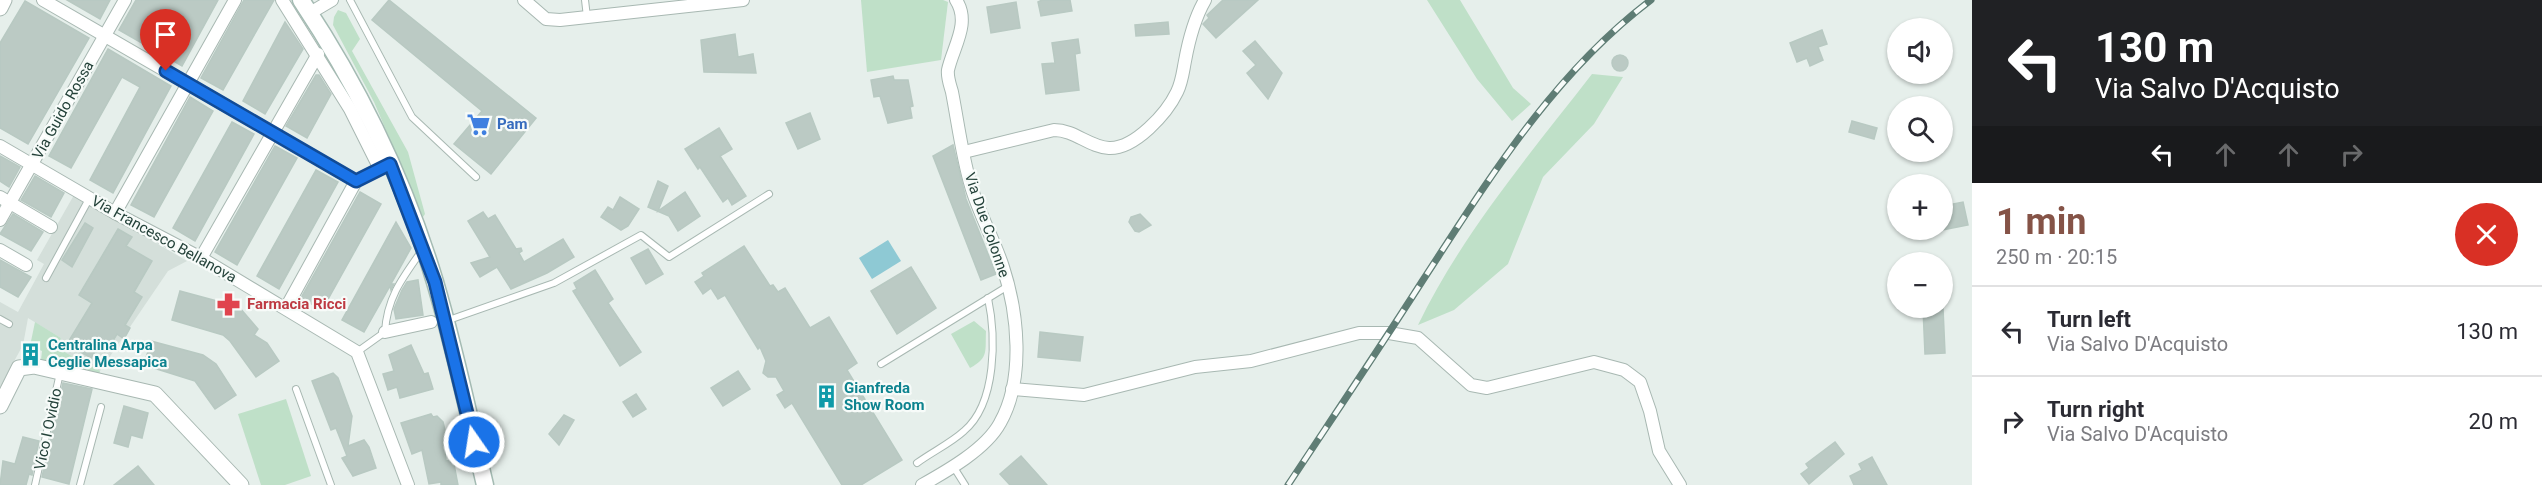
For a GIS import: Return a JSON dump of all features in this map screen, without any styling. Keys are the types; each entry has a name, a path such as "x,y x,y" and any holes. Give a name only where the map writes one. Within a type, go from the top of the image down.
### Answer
{"main road":[{"path":"306,7 339,57 365,105 385,167 423,248 438,322 484,485"}],"street":[{"path":"0,8 4,0"},
{"path":"43,0 356,181"},
{"name":"Via Guido Rossa","path":"0,220 5,200 32,165 125,0"},
{"path":"115,213 186,83 235,0"},
{"path":"282,0 318,54 385,167 356,181 286,308"},
{"path":"306,7 332,0"},
{"path":"524,0 546,19 560,20 744,0"},
{"name":"Via Due Colonne","path":"922,485 977,449 1000,424 1012,389 1017,348 1014,310 1003,266 971,186 948,72 962,30 956,0"},
{"path":"964,152 1054,130 1064,130 1095,146 1123,147 1132,142 1162,112 1177,92 1189,39 1205,0"},
{"path":"201,258 318,54"},
{"name":"Via Francesco Bellanova","path":"0,146 115,213 201,258 357,352"},
{"path":"5,200 51,227"},
{"path":"0,250 26,265"},
{"path":"385,332 438,322"},
{"path":"1012,389 1084,394 1195,367 1251,362 1359,333 1389,333 1418,338 1471,385 1487,388 1594,362 1624,370 1640,382 1650,411 1659,451 1680,485"},
{"path":"357,352 408,485"},
{"path":"0,406 19,368 34,366 155,394 242,485"}],"lane":[{"path":"350,0 412,117 476,177"},
{"path":"585,0 587,17"},
{"path":"438,322 554,283 641,235 669,256 770,194"},
{"path":"46,278 90,198"},
{"path":"357,352 385,332 387,310 399,283 423,248"},
{"path":"881,364 1008,286"},
{"path":"917,462 966,430 983,403 994,350 988,298"},
{"path":"0,319 9,324"},
{"name":"Vico I Ovidio","path":"35,485 60,372"},
{"path":"296,389 331,485"},
{"path":"80,485 101,407"},
{"path":"953,466 965,485"}],"shaded area":[{"path":"74,195 187,261 168,271 100,371 57,348 61,338 28,318 23,345 0,387 0,302 18,312 44,264 37,260"}],"green space":[{"path":"861,0 943,0 948,2 941,60 867,72"},
{"path":"1427,0 1460,0 1513,88 1531,104 1512,121 1477,79"},
{"path":"338,10 346,13 360,39 352,51 408,152 425,214 423,217 374,102 333,25"},
{"path":"1592,74 1623,77 1594,124 1543,177 1508,264 1454,310 1418,325 1455,259 1498,195"},
{"path":"974,321 986,331 986,349 980,361 970,368 951,334"},
{"path":"35,322 61,338 57,348 100,371 99,374 41,360 42,351 30,346"},
{"path":"286,399 311,476 285,485 261,485 238,414"}],"water":[{"path":"888,240 901,261 872,279 859,258"}],"building":[{"path":"67,0 110,0 100,19"},
{"path":"136,0 218,0 182,66 119,30"},
{"path":"244,0 274,0 223,90 201,78"},
{"path":"389,0 536,118 491,174 454,144 482,111 372,20"},
{"path":"1070,0 1072,11 1041,16 1038,2"},
{"path":"1223,0 1258,0 1216,38 1203,24 1209,18 1207,15"},
{"path":"25,1 89,38 28,144 0,128 0,43"},
{"path":"1016,2 1020,28 991,33 987,7"},
{"path":"285,22 303,49 265,114 243,101"},
{"path":"1168,22 1169,34 1136,36 1135,25"},
{"path":"1822,30 1827,44 1818,47 1823,60 1810,66 1807,58 1797,62 1790,43"},
{"path":"735,34 738,57 753,54 756,73 704,72 701,40"},
{"path":"1078,39 1080,53 1075,54 1079,90 1046,94 1042,64 1055,63 1052,43"},
{"path":"1255,41 1282,73 1268,99 1247,73 1256,65 1243,51"},
{"path":"108,49 171,86 113,193 90,180 140,87 122,77 71,168 49,156"},
{"path":"1617,55 1623,55 1628,63 1626,69 1617,71 1612,66 1612,60"},
{"path":"316,75 319,75 331,94 307,138 286,126"},
{"path":"893,76 894,80 908,80 913,106 910,107 912,118 888,123 880,96 874,97 871,80"},
{"path":"190,97 213,111 154,217 131,205"},
{"path":"810,113 820,139 798,149 786,123"},
{"path":"1852,121 1877,128 1874,139 1849,132"},
{"path":"232,122 254,134 195,241 173,228"},
{"path":"719,128 732,149 720,156 746,196 732,205 728,198 723,202 685,149"},
{"path":"953,145 966,199 996,274 981,280 933,156"},
{"path":"275,146 297,158 237,265 215,252"},
{"path":"0,156 20,167 9,187 0,181"},
{"path":"316,170 338,182 279,289 257,276"},
{"path":"35,176 64,193 51,217 21,200"},
{"path":"658,181 668,186 658,211 685,192 700,216 678,231 669,216 648,207"},
{"path":"360,192 381,204 322,310 301,298"},
{"path":"620,197 639,209 628,226 621,230 601,217 608,207 613,210"},
{"path":"1963,202 1968,225 1953,228 1953,204"},
{"path":"483,212 488,219 495,215 516,249 521,248 522,251 519,253 524,262 563,239 574,257 547,273 511,289 497,267 480,277 471,263 490,257 468,221"},
{"path":"13,214 43,232 31,251 0,234"},
{"path":"1140,214 1151,225 1139,232 1135,231 1129,222 1131,217"},
{"path":"396,222 411,248 391,284 394,284 391,290 390,286 364,332 342,320"},
{"path":"85,223 93,228 72,267 62,260"},
{"path":"118,229 132,237 126,246 152,261 134,292 142,297 125,325 130,328 124,339 117,334 108,349 100,344 91,358 67,344 92,303 79,295"},
{"name":"Gianfreda Show Room","path":"744,246 770,286 773,285 778,292 785,288 810,328 829,317 857,363 847,370 902,460 861,485 842,485 792,403 785,408 777,395 784,391 776,377 768,377 763,373 766,361 760,347 758,349 725,295 718,299 711,288 703,294 695,282 704,276 702,273"},
{"path":"648,249 663,274 646,284 631,258"},
{"path":"0,260 31,277 18,297 0,287"},
{"path":"911,267 936,308 897,334 871,291"},
{"path":"595,270 613,299 608,303 641,352 620,366 573,291 577,289 574,283"},
{"path":"418,280 423,315 396,319 394,309 402,290 407,282"},
{"path":"180,291 239,307 258,329 254,335 267,343 279,361 256,377 223,335 172,320"},
{"path":"1923,318 1943,318 1945,353 1925,354"},
{"path":"1040,332 1083,337 1080,361 1038,357"},
{"path":"151,341 203,355 216,364 236,395 215,409 195,381 144,365"},
{"path":"411,345 424,374 428,373 433,389 400,398 397,387 388,390 383,374 394,371 389,355"},
{"path":"738,371 750,389 723,406 711,388"},
{"path":"333,373 338,378 352,416 348,446 364,440 369,447 376,468 353,476 342,458 347,456 336,428 331,430 312,381"},
{"path":"63,383 92,389 69,484 42,477"},
{"path":"636,394 646,409 633,417 623,402"},
{"path":"124,406 148,413 142,438 131,435 128,447 114,443"},
{"path":"431,414 443,422 446,461 453,459 458,485 441,485 441,482 429,484 422,450 412,454 401,423"},
{"path":"564,415 574,420 559,445 549,434"},
{"path":"23,437 39,441 32,475 29,474 26,485 0,485 3,461 15,464"},
{"path":"1835,442 1844,454 1809,484 1801,474 1809,468 1806,464"},
{"path":"1021,456 1047,485 1010,485 1000,474"},
{"path":"1872,457 1887,485 1854,485 1850,476 1862,470 1859,464"},
{"path":"138,466 154,485 114,485"}],"railway":[{"path":"1288,485 1473,204 1525,130 1583,61 1651,0"}],"place":[{"name":"Pam","path":"479,124"},
{"name":"Farmacia Ricci","path":"229,304"},
{"name":"Centralina Arpa Ceglie Messapica","path":"30,354"},
{"name":"Gianfreda Show Room","path":"826,397"}],"route":[{"path":"166,71 356,181 390,164 435,282 474,442"}]}
